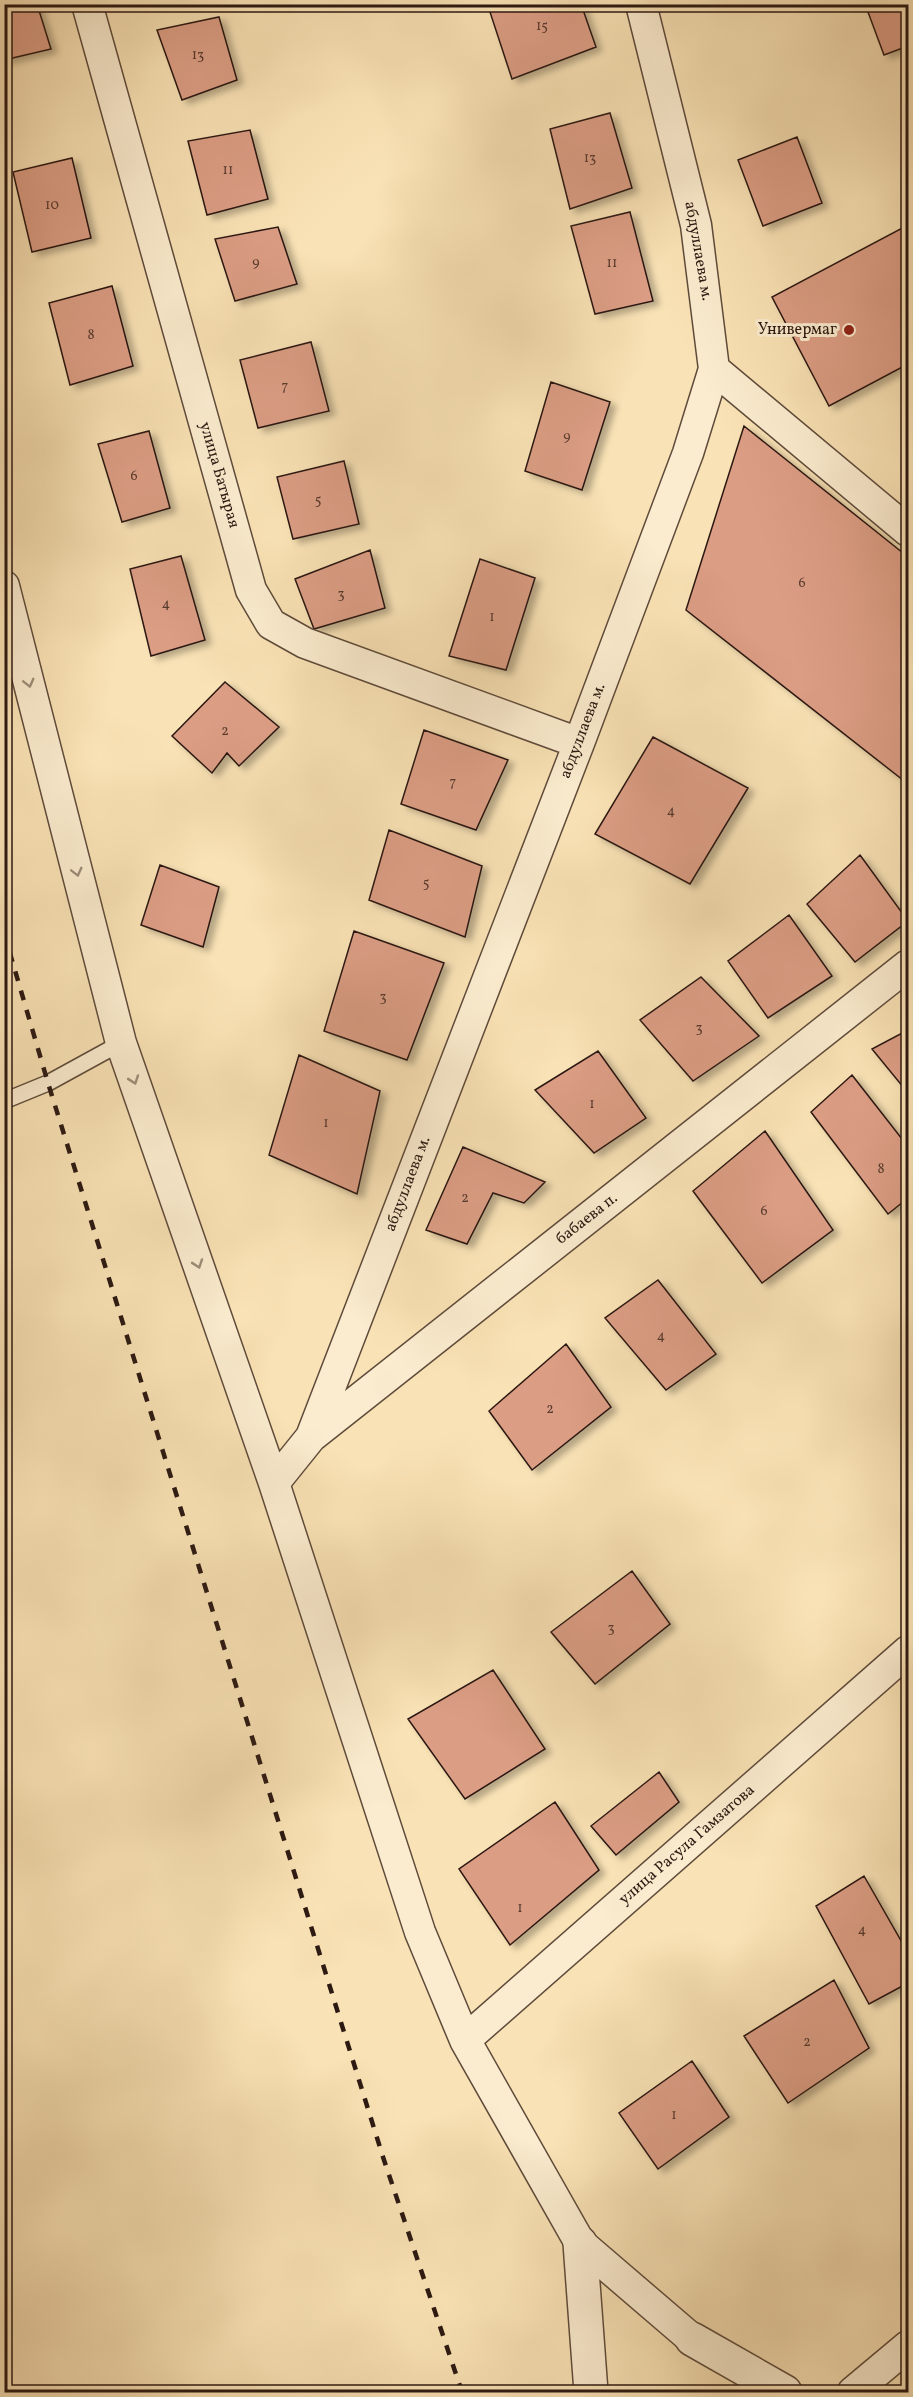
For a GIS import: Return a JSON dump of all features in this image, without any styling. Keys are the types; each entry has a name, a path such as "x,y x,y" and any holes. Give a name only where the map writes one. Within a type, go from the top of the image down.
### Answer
{"street":[{"name":"улица Батырая","path":"87,4 251,590 271,624 305,644 579,743"},
{"name":"абдуллаева м.","path":"311,1437 579,743 688,453 714,369 696,225 641,4"},
{"path":"714,369 909,531"},
{"path":"4,585 120,1043 274,1483 420,1932 465,2040 580,2243 692,2339 784,2392"},
{"name":"бабаева п.","path":"274,1483 311,1437 909,965"},
{"name":"улица Расула Гамзатова","path":"465,2040 909,1651"},
{"path":"580,2243 591,2392"},
{"path":"853,2392 909,2346"}],"lane":[{"path":"4,1101 48,1083 120,1043"}],"building":[{"path":"4,4 37,4 51,49 4,60"},
{"path":"492,4 581,4 596,47 512,79 488,6"},
{"path":"865,4 908,4 908,46 884,55"},
{"path":"219,17 237,80 182,100 157,30"},
{"path":"610,113 632,188 570,209 550,129"},
{"path":"250,130 268,199 207,215 188,141"},
{"path":"797,137 822,203 763,226 738,160"},
{"path":"72,158 91,238 32,252 13,172"},
{"path":"630,212 653,301 595,314 571,226"},
{"name":"Универмаг","path":"908,225 908,364 829,406 772,297"},
{"path":"278,227 297,284 235,301 215,239"},
{"path":"112,286 133,366 70,385 49,303"},
{"path":"311,342 329,411 258,428 240,360"},
{"path":"551,382 610,402 582,490 525,471"},
{"path":"744,426 908,557 908,784 686,610"},
{"path":"149,431 170,508 122,522 98,444"},
{"path":"344,461 359,524 293,539 277,477"},
{"path":"370,550 385,608 314,629 295,579"},
{"path":"181,556 205,640 151,656 130,569"},
{"path":"480,559 535,578 506,670 449,656"},
{"path":"225,682 279,727 239,766 227,753 212,773 172,736"},
{"path":"424,730 508,760 476,830 401,804"},
{"path":"653,737 748,788 690,884 595,834"},
{"path":"389,830 482,866 465,937 369,900"},
{"path":"860,855 908,921 855,962 807,904"},
{"path":"160,865 219,887 203,947 141,925"},
{"path":"789,915 832,976 768,1018 728,961"},
{"path":"354,931 444,963 407,1060 324,1031"},
{"path":"701,977 759,1036 693,1081 640,1020"},
{"path":"906,1031 908,1034 908,1093 872,1049"},
{"path":"598,1051 646,1118 594,1153 535,1090"},
{"path":"299,1055 380,1091 357,1194 269,1155"},
{"path":"852,1075 902,1139 908,1135 908,1198 888,1214 811,1112"},
{"path":"765,1131 833,1230 762,1283 693,1191"},
{"path":"463,1147 545,1182 524,1203 493,1193 467,1244 426,1230"},
{"path":"658,1280 716,1354 666,1390 605,1318"},
{"path":"566,1344 611,1407 532,1470 489,1411"},
{"path":"632,1571 670,1624 595,1684 551,1632"},
{"path":"493,1670 545,1749 465,1799 408,1719"},
{"path":"659,1772 679,1802 616,1855 591,1826"},
{"path":"555,1802 599,1870 510,1945 459,1869"},
{"path":"864,1876 908,1953 908,1983 869,2004 816,1906"},
{"path":"834,1980 869,2048 788,2103 744,2036"},
{"path":"692,2061 729,2117 658,2169 619,2113"}],"railway":[{"path":"4,933 48,1083 383,2157 462,2392"}],"place":[{"name":"Универмаг","path":"849,330"}]}
